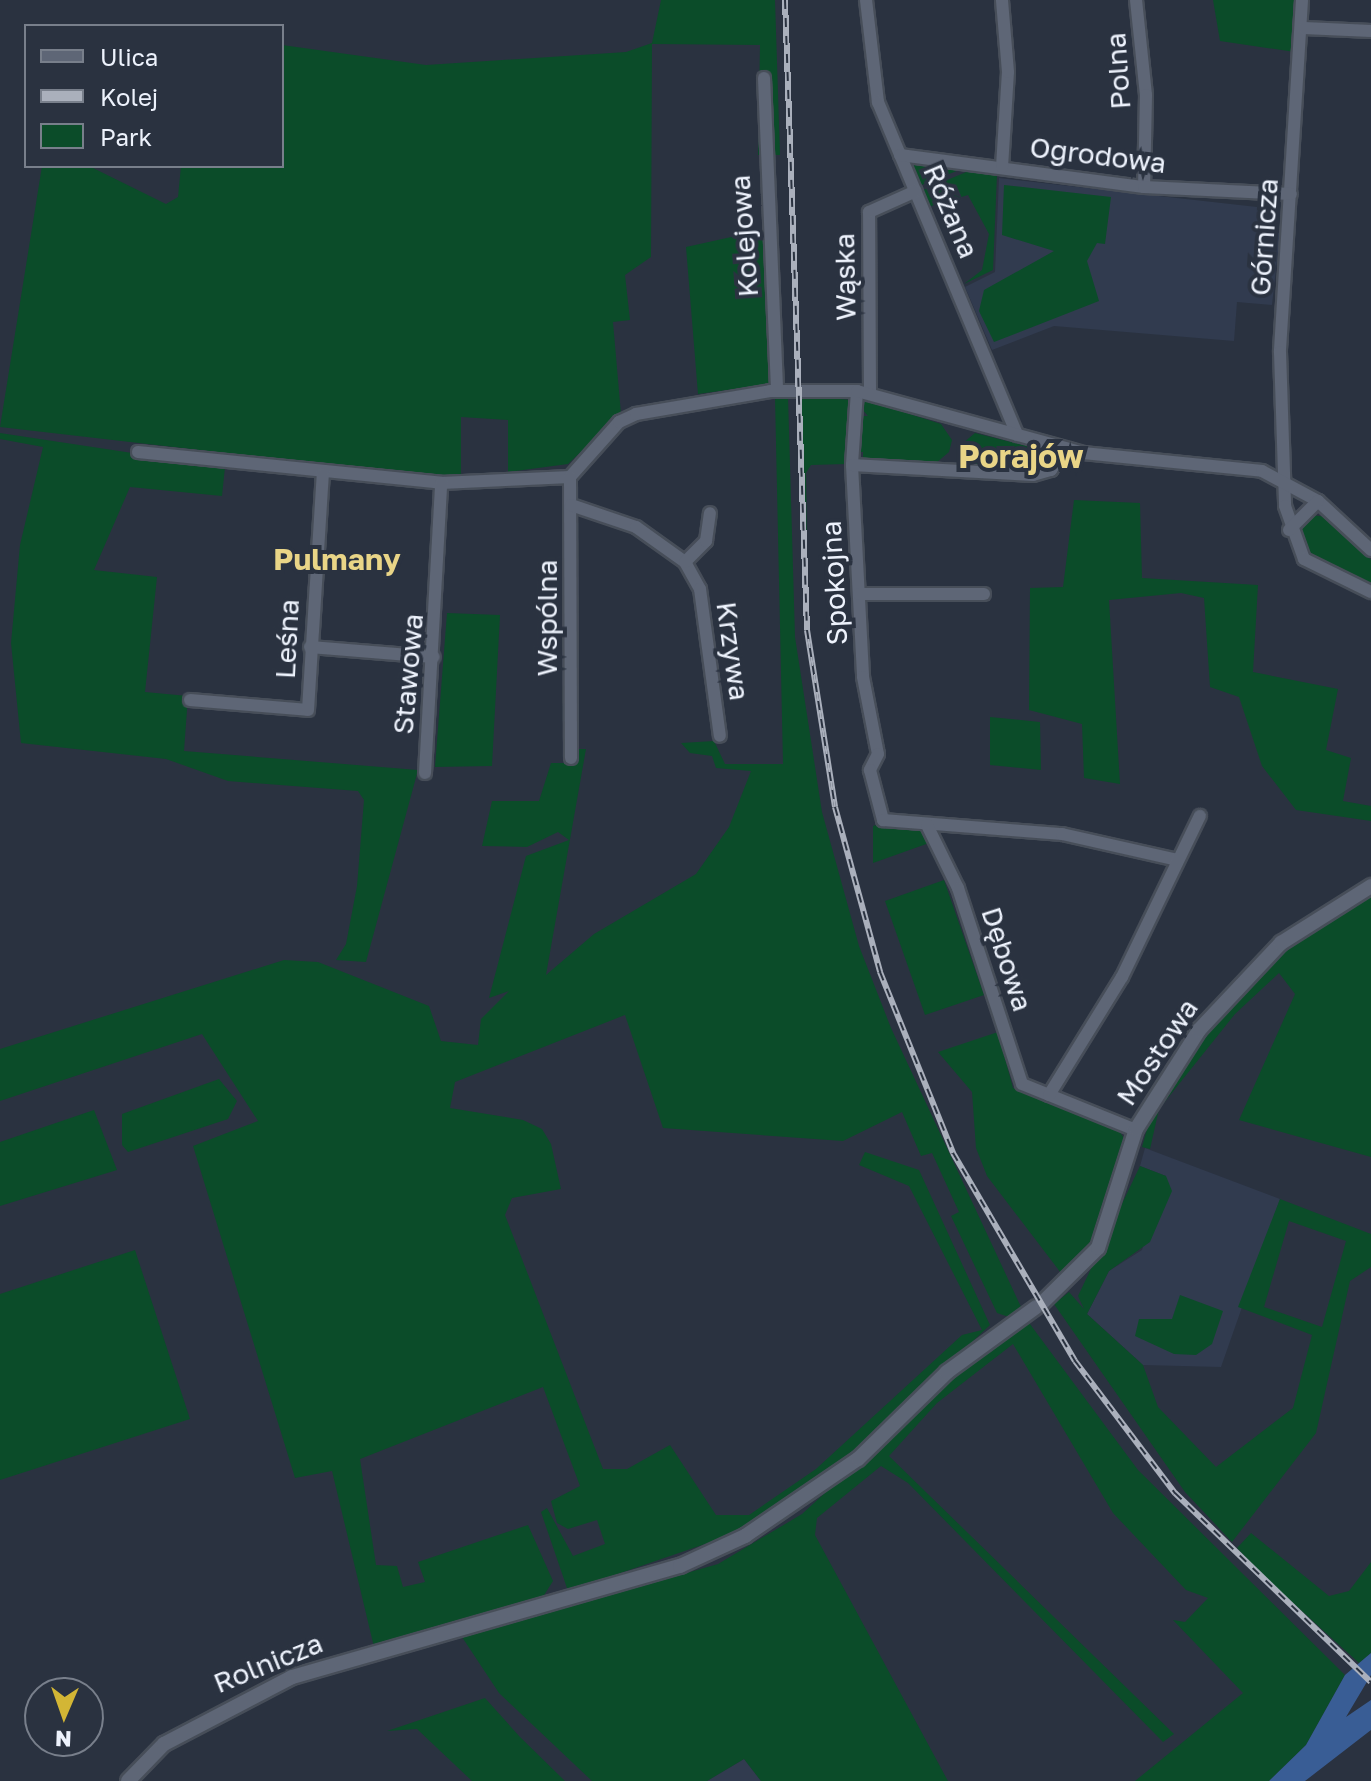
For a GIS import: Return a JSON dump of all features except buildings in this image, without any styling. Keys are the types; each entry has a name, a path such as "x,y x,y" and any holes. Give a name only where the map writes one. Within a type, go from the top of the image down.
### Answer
{"street":[{"name":"Różana","path":"866,0 868,70 900,155 1017,435"},
{"path":"1002,0 1008,72 1002,167"},
{"name":"Polna","path":"1136,0 1144,187"},
{"name":"Górnicza","path":"1289,530 1282,479 1280,352 1304,28 1302,0"},
{"path":"1304,28 1371,31"},
{"name":"Kolejowa","path":"764,78 777,391"},
{"name":"Ogrodowa","path":"900,155 1144,187 1291,194"},
{"name":"Wąska","path":"864,391 869,212 916,191"},
{"path":"138,452 323,474 441,483 570,477 619,422 636,414 777,391 864,391 1065,449 1282,479 1318,501 1371,550"},
{"name":"Spokojna","path":"864,391 852,465 863,677 878,754 870,770 883,820 927,825"},
{"path":"852,465 1033,475 1051,470 1065,449"},
{"name":"Leśna","path":"190,700 308,710 323,474"},
{"name":"Wspólna","path":"570,477 571,758"},
{"name":"Stawowa","path":"425,773 434,657 441,483"},
{"path":"1318,501 1289,530 1304,559 1371,592"},
{"path":"571,505 636,527 685,562 706,541 710,513"},
{"name":"Krzywa","path":"685,562 700,589 720,736"},
{"path":"859,594 984,594"},
{"path":"310,647 434,657"},
{"path":"1049,1095 1122,977 1200,816"},
{"path":"927,825 1062,834 1177,860"},
{"name":"Dębowa","path":"927,825 958,888 1022,1084 1136,1130"},
{"name":"Mostowa","path":"446,1631 680,1566 745,1536 858,1459 947,1372 1043,1303 1098,1248 1136,1130 1155,1090 1251,968 1371,886"},
{"name":"Rolnicza","path":"128,1781 164,1744 219,1709 316,1669 446,1631"}],"shaded area":[{"path":"999,178 1266,208 1264,232 1280,233 1272,305 1237,302 1234,341 1054,326 992,350 965,287 995,272"},
{"path":"1145,1148 1280,1199 1221,1367 1143,1365 1087,1314 1109,1271 1142,1250 1166,1176 1140,1166"},
{"path":"744,1759 761,1781 707,1781"}],"green space":[{"path":"661,0 775,0 780,155 758,155 760,45 652,44 651,257 625,275 630,320 613,322 621,414 568,464 508,472 508,420 461,417 461,475 425,476 0,427 42,168 93,168 166,204 178,197 181,168 284,168 284,45 426,65 626,52 652,43"},
{"path":"1213,0 1296,0 1295,52 1220,41"},
{"path":"912,162 964,168 919,186"},
{"path":"971,170 997,174 993,270 964,284 982,270 989,234 968,195 928,207 921,191"},
{"path":"1004,185 1111,197 1105,244 1097,243 1087,261 1099,301 994,342 979,311 984,290 1054,251 1002,235"},
{"path":"763,230 772,384 698,394 686,247"},
{"path":"799,395 851,400 846,464 811,465 806,473 807,550"},
{"path":"788,396 795,637 822,812 859,946 891,1028 1022,1309 1009,1317 997,1313 951,1216 959,1212 932,1153 921,1156 902,1112 843,1141 663,1128 625,1015 455,1082 450,1108 523,1120 542,1129 551,1144 561,1189 512,1198 505,1215 603,1469 627,1469 670,1445 716,1515 749,1515 816,1469 962,1335 982,1330 909,1186 859,1165 865,1152 919,1170 990,1325 838,1469 743,1531 568,1591 541,1512 547,1508 573,1556 605,1544 597,1520 568,1529 557,1523 551,1501 580,1486 543,1387 360,1459 376,1565 397,1566 403,1587 425,1582 418,1562 528,1525 553,1581 541,1600 374,1647 332,1471 295,1478 193,1146 258,1121 202,1034 0,1101 0,1049 284,960 318,962 429,1006 441,1041 478,1045 481,1019 509,991 489,998 526,856 569,840 558,832 527,847 482,846 492,801 539,801 551,763 574,763 577,749 586,749 546,975 594,934 696,874 729,827 751,771 716,768 712,756 690,753 681,743 714,741 725,764 783,764 775,397"},
{"path":"866,400 941,424 952,440 949,452 936,463 863,461 863,452 855,452 858,416 868,416 861,408"},
{"path":"0,433 225,467 222,496 130,487 94,570 157,577 145,692 188,696 184,751 418,770 366,962 336,960 346,944 357,886 364,800 358,791 228,781 166,759 21,743 11,643 20,545 43,447 0,439"},
{"path":"975,433 1035,448 1037,469 968,465 963,443"},
{"path":"1074,500 1140,503 1142,578 1258,585 1253,672 1338,689 1326,750 1351,758 1343,801 1371,806 1371,821 1296,810 1262,766 1239,697 1210,687 1204,598 1181,593 1109,600 1120,784 1084,778 1082,724 1029,710 1030,588 1063,587"},
{"path":"1311,515 1328,517 1371,560 1371,584 1330,570 1310,553 1300,532"},
{"path":"447,613 500,615 492,766 435,767"},
{"path":"990,717 1040,722 1041,770 990,765"},
{"path":"884,823 925,827 932,842 873,863 873,826"},
{"path":"944,880 984,995 925,1015 885,901"},
{"path":"1371,894 1371,1157 1239,1120 1295,994 1279,973 1235,1014 1159,1109 1150,1149 1142,1147 1154,1104 1245,987 1270,961"},
{"path":"998,1032 1013,1088 1119,1131 1126,1141 1093,1245 1064,1277 987,1176 976,1148 972,1092 938,1052"},
{"path":"219,1079 237,1101 228,1119 128,1152 122,1145 122,1114"},
{"path":"94,1110 117,1170 0,1206 0,1142"},
{"path":"1140,1166 1166,1176 1172,1191 1150,1242 1109,1271 1087,1314 1143,1365 1158,1407 1216,1467 1293,1408 1312,1335 1238,1307 1280,1199 1371,1234 1371,1267 1350,1281 1316,1433 1232,1542 1185,1492 1054,1304 1069,1292 1084,1309 1078,1296","holes":["1289,1221 1346,1241 1322,1327 1264,1307"]},
{"path":"135,1250 190,1419 0,1480 0,1294"},
{"path":"1180,1295 1223,1311 1212,1344 1196,1355 1174,1354 1135,1336 1139,1319 1172,1319"},
{"path":"1027,1320 1138,1470 1345,1675 1306,1745 1269,1781 1135,1781 1243,1693 1173,1620 1185,1622 1208,1598 1186,1590 1113,1513 1013,1344 937,1403 889,1456 1174,1734 1163,1742 908,1483 881,1466 817,1518 815,1535 948,1781 761,1781 744,1759 707,1781 592,1781 499,1693 462,1637 718,1564 802,1514 969,1361"},
{"path":"1251,1533 1329,1596 1349,1591 1371,1562 1371,1653 1359,1663 1271,1583 1237,1548"},
{"path":"485,1698 565,1781 472,1781 417,1729 387,1731"}],"water":[{"path":"1371,1653 1371,1675 1346,1717 1371,1700 1371,1730 1305,1781 1269,1781 1306,1745 1345,1675"}],"railway":[{"path":"785,0 807,630 835,807 880,972 953,1153 1075,1361 1175,1493 1371,1682"}],"district":[{"name":"Porajów","path":"1021,456"},
{"name":"Pulmany","path":"337,559"}]}
